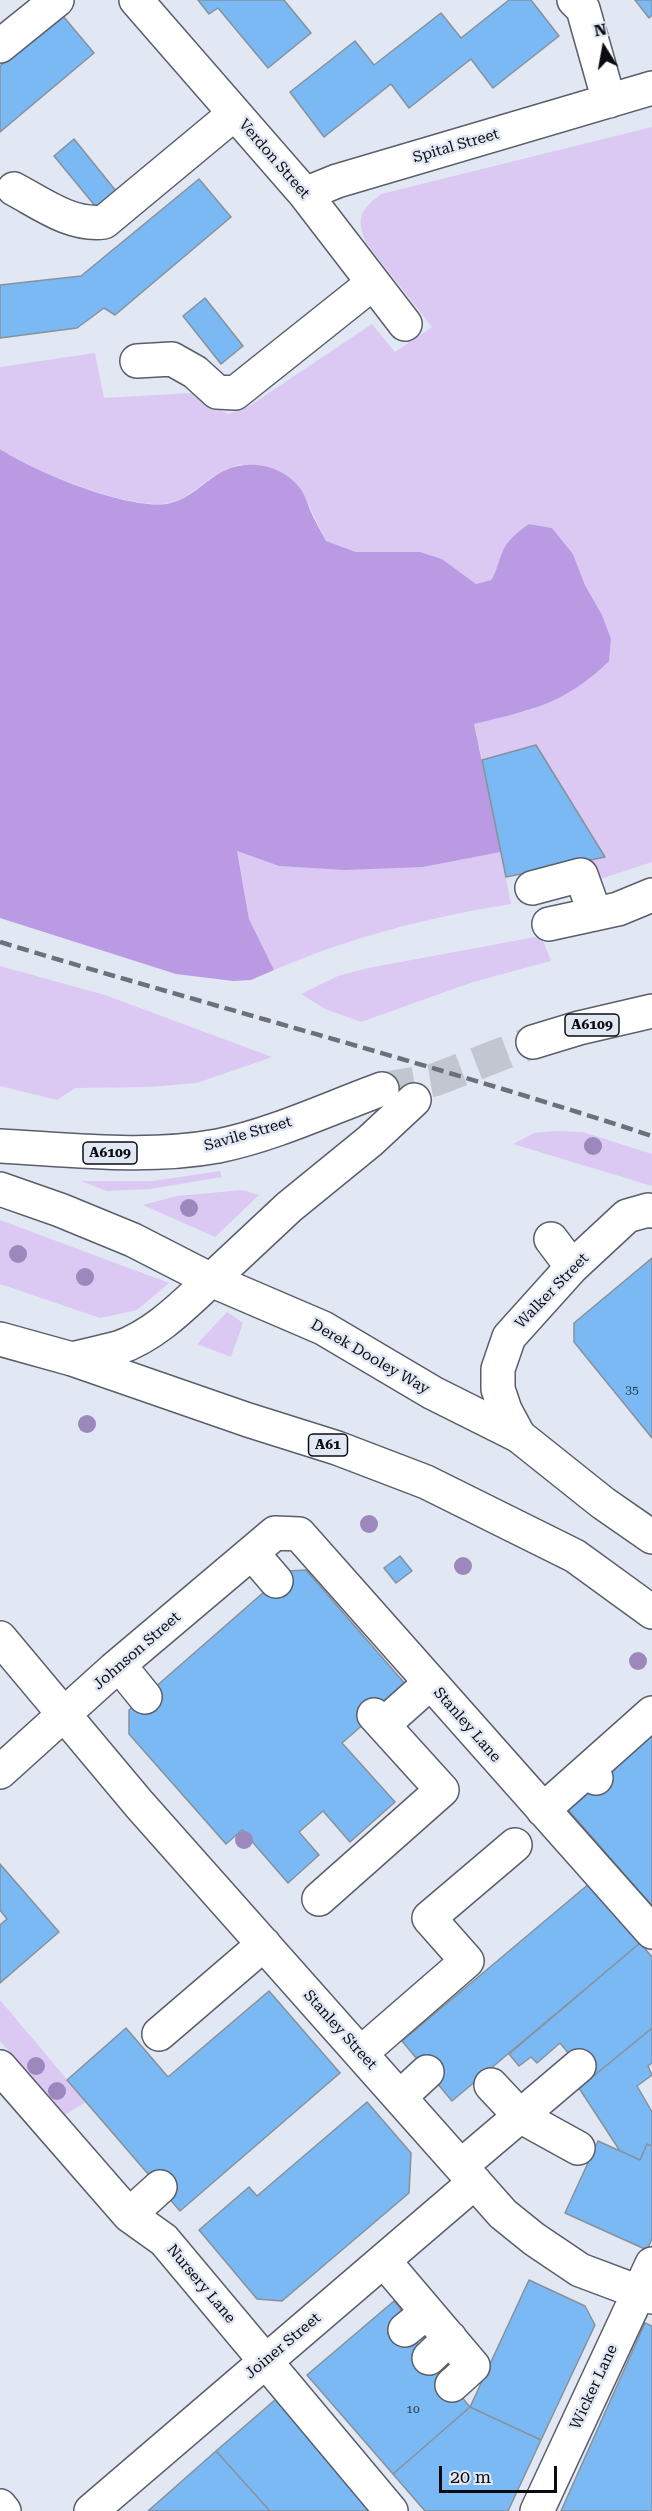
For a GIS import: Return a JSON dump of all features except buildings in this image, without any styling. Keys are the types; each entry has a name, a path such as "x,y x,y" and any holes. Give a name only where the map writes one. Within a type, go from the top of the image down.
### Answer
{"main road":[{"path":"0,46 57,0"},
{"name":"Verdon Street","path":"136,0 305,194 405,324"},
{"path":"574,0 583,9 609,101"},
{"name":"Spital Street","path":"305,194 337,182 652,88"},
{"path":"14,189 66,217 88,224 104,222 234,114"},
{"path":"137,361 172,359 195,372 216,392 235,393 374,283"},
{"path":"532,888 580,875 596,915"},
{"path":"549,924 596,915 652,895"},
{"name":"A6109","path":"533,1042 579,1028 652,1011"},
{"name":"Savile Street","path":"0,1146 135,1154 220,1146 281,1127 382,1089"},
{"path":"72,1359 118,1347 141,1338 180,1309 289,1207 370,1141 414,1100"},
{"name":"Derek Dooley Way","path":"0,1189 60,1209 133,1240 211,1280 323,1328 433,1393 519,1436 603,1503 652,1537"},
{"name":"Walker Street","path":"519,1436 498,1389 498,1369 510,1337 572,1267 627,1216 648,1209 652,1211"},
{"path":"551,1239 572,1267"},
{"name":"A61","path":"0,1339 72,1359 337,1448 426,1482 575,1556 652,1611"},
{"name":"Stanley Lane","path":"263,1543 299,1534 543,1810 619,1907 652,1932"},
{"path":"263,1543 276,1581"},
{"name":"Johnson Street","path":"0,1772 119,1665 263,1543"},
{"name":"Stanley Street","path":"0,1638 138,1804 264,1944 315,2022 361,2053 503,2214 580,2270 647,2284"},
{"path":"119,1665 145,1697"},
{"path":"320,1899 442,1790 378,1720 430,1683"},
{"path":"543,1810 592,1774 652,1713"},
{"path":"361,2053 467,1961 429,1918 515,1845"},
{"path":"159,2034 264,1944"},
{"name":"Joiner Street","path":"91,2511 384,2261 520,2116 579,2066"},
{"name":"Nursery Lane","path":"0,2067 129,2215 164,2240 266,2360 339,2460 391,2511"},
{"path":"400,2097 427,2072"},
{"path":"491,2085 520,2116 578,2148"},
{"path":"129,2215 160,2187"},
{"path":"384,2261 416,2321 439,2348 473,2366 452,2385"},
{"name":"Wicker Lane","path":"550,2500 583,2436 647,2284"},
{"path":"0,2506 4,2511"}],"shaded area":[{"path":"652,127 652,862 597,880 586,861 605,856 536,745 482,760 474,724 534,709 602,615 585,585 573,554 552,528 529,524 508,544 491,580 476,584 442,559 420,552 356,552 326,541 302,491 241,464 219,473 186,496 173,502 156,504 135,502 110,496 35,468 0,449 0,367 95,353 104,398 191,393 228,414 248,407 372,324 395,352 432,327 366,243 361,227 362,215 368,205 381,194"},
{"path":"0,449 35,468 84,488 133,502 154,504 171,503 184,498 229,469 252,465 275,469 294,482 302,491 326,541 356,552 420,552 442,559 476,584 491,580 507,544 529,524 552,528 573,554 585,585 602,615 611,639 609,661 578,687 547,703 474,724 501,852 423,867 345,870 279,866 237,851 249,919 274,970 251,980 233,981 176,974 0,918"},
{"path":"237,851 279,866 423,867 501,852 511,904 450,915 361,938 274,970 249,919"},
{"path":"541,936 551,961 473,982 361,1022 325,1009 301,994 338,976 368,968"},
{"path":"0,966 105,995 272,1057 197,1083 150,1087 75,1088 57,1100 0,1086"},
{"path":"583,1132 652,1154 652,1186 513,1144 534,1133"},
{"path":"220,1171 222,1177 150,1189 107,1191 81,1181 153,1181"},
{"path":"242,1190 259,1195 215,1237 143,1205 177,1196"},
{"path":"0,1220 169,1283 137,1310 100,1318 0,1284"},
{"path":"227,1312 243,1323 231,1357 197,1344"},
{"path":"0,2000 86,2102 65,2115 0,2041"}],"tunnel":[{"path":"382,1089 434,1080 533,1042"}],"railway":[{"path":"0,942 490,1085 652,1136"}]}
